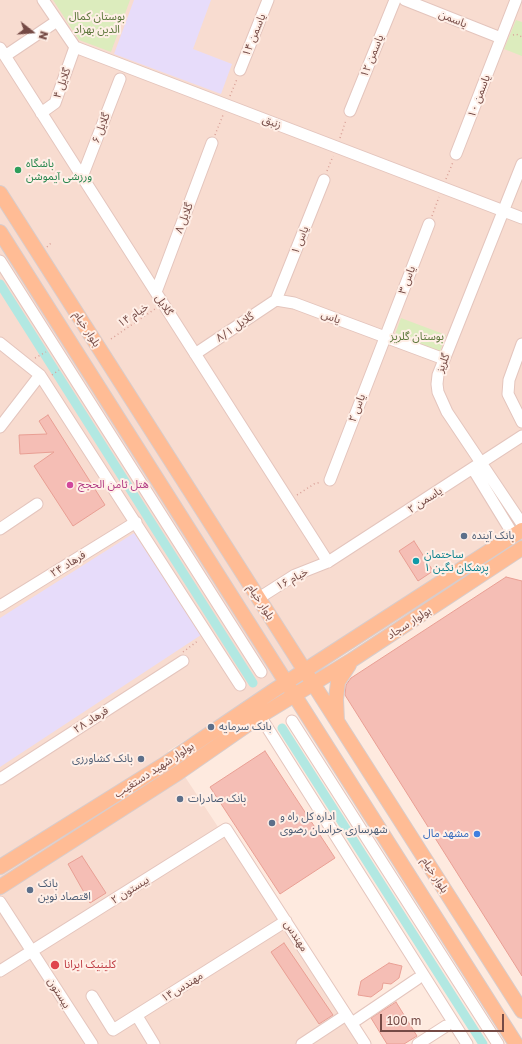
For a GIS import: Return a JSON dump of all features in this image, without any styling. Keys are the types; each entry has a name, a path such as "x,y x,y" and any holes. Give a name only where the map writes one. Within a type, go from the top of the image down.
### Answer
{"main road":[{"name":"بلوار خیام","path":"0,193 522,1011"},
{"name":"بلوار خیام","path":"0,232 516,1044"},
{"path":"134,441 140,444 146,442 151,438 152,431"},
{"path":"518,533 522,549"},
{"name":"بولوار سجاد","path":"306,671 518,533"},
{"name":"بولوار سجاد","path":"295,695 352,660 522,549"},
{"path":"337,721 336,699 338,682 352,660"},
{"name":"بولوار شهید دستغیب","path":"0,867 168,762 286,682 306,671"},
{"name":"بولوار شهید دستغیب","path":"0,887 178,773 260,716 295,695"}],"street":[{"path":"43,0 75,47"},
{"name":"یاسمن ۱۴","path":"240,70 268,0"},
{"name":"یاسمن ۱۲","path":"350,111 395,0"},
{"name":"یاسمن","path":"405,0 502,38"},
{"name":"یاسمن ۱۰","path":"456,154 516,0"},
{"path":"2,52 57,21"},
{"name":"گلایل ۴","path":"41,113 55,103 75,47"},
{"name":"زنبق","path":"75,47 522,218"},
{"name":"گلایل","path":"2,52 328,562"},
{"name":"گلایل ۶","path":"82,177 120,79"},
{"name":"گلایل ۸","path":"156,292 212,143"},
{"name":"گلریز","path":"518,533 477,466 447,412 438,392 438,375 522,164"},
{"name":"یاس ۱","path":"276,300 324,180"},
{"name":"یاس ۳","path":"385,337 429,224"},
{"path":"0,262 261,672"},
{"name":"یاس","path":"276,300 294,303 444,359"},
{"name":"گلایل ۸/۱","path":"195,354 276,300"},
{"name":"یاس ۲","path":"330,480 385,337"},
{"path":"0,343 42,378 240,685"},
{"path":"522,344 509,380 508,394 522,422"},
{"path":"0,426 42,378"},
{"name":"یاسمن ۲","path":"328,562 522,436"},
{"name":"گلریز","path":"477,466 522,524"},
{"path":"0,529 37,504"},
{"name":"فرهاد ۲۴","path":"0,606 136,522"},
{"name":"خیام ۱۶","path":"258,598 295,575 328,562"},
{"name":"فرهاد ۲۸","path":"0,779 183,661"},
{"path":"260,716 467,1044"},
{"path":"292,721 498,1044"},
{"name":"مهندس","path":"226,829 365,1044"},
{"name":"بیستون ۲","path":"0,971 226,829"},
{"name":"بیستون","path":"0,902 92,1044"},
{"name":"مهندس۱۴","path":"92,996 113,1030 286,921"},
{"path":"302,1044 349,1019 417,979"},
{"path":"137,1016 154,1044"},
{"path":"418,1044 446,1026"}],"path":[{"name":"خیام ۱۴","path":"112,338 163,304"},
{"path":"26,364 54,347"},
{"path":"42,378 66,366"},
{"path":"288,501 314,484 330,480"},
{"path":"183,661 182,653 208,635"}],"shaded area":[{"path":"0,0 522,0 522,522 245,704 168,751 361,1044 0,1044"},
{"path":"134,0 211,0 193,49 232,64 221,94 114,54"},
{"path":"134,533 201,635 0,767 0,618"}],"green space":[{"name":"بوستان کمال الدین بهزاد","path":"53,0 130,0 111,52 79,40"},
{"path":"516,20 522,22 522,56 504,49"},
{"name":"بوستان گلریز","path":"401,318 446,335 438,357 393,340"}],"building":[{"name":"هتل ثامن الحجج","path":"48,415 105,505 73,526 34,466 54,452 20,454 19,435 47,434 39,421"},
{"name":"ساختمان پزشکان نگین ۱","path":"414,541 433,571 418,581 399,551"},
{"name":"مشهد مال","path":"506,577 522,581 522,976 345,695 346,685 351,678"},
{"name":"اداره کل راه و شهرسازی خراسان رضوی","path":"265,751 335,858 280,894 210,787"},
{"path":"82,856 106,893 90,903 68,864"},
{"path":"284,943 333,1015 319,1024 271,952"},
{"path":"389,963 402,966 399,978 391,984 383,983 382,989 371,997 358,995 361,981"},
{"path":"396,1002 417,1036 404,1044 387,1044 371,1018"}],"waterway":[{"path":"0,284 253,683"},
{"path":"282,728 483,1044"}],"place":[{"name":"باشگاه ورزشی آیموشن","path":"18,170"},
{"name":"هتل ثامن الحجج","path":"70,485"},
{"name":"بانک آینده","path":"464,536"},
{"name":"ساختمان پزشکان نگین ۱","path":"416,561"},
{"name":"بانک سرمایه","path":"211,727"},
{"name":"بانک کشاورزی","path":"141,759"},
{"name":"بانک صادرات","path":"180,799"},
{"name":"اداره کل راه و شهرسازی خراسان رضوی","path":"272,823"},
{"name":"مشهد مال","path":"477,834"},
{"name":"بانک اقتصاد نوین","path":"30,890"},
{"name":"کلینیک ایرانا","path":"55,965"}]}
